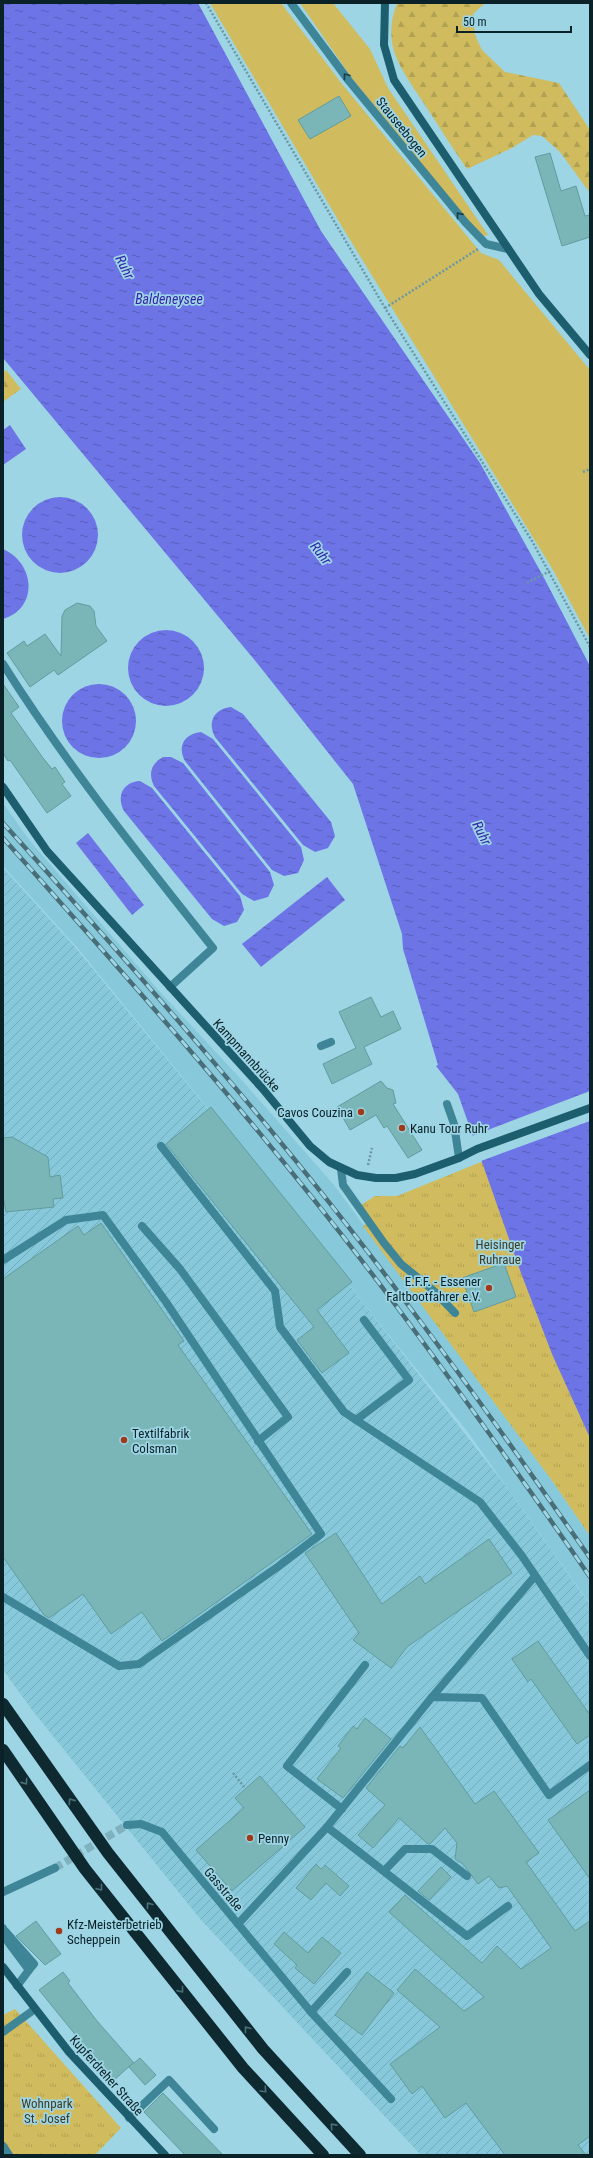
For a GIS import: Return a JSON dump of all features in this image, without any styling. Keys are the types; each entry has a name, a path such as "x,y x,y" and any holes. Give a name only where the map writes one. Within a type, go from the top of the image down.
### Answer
{"highway":[{"path":"3,1704 108,1853 248,2030 360,2155"},
{"path":"3,1750 95,1882 243,2068 323,2155"}],"street":[{"name":"Stauseebogen","path":"291,3 349,81 465,222 486,244"},
{"name":"Stauseebogen","path":"385,3 383,14 384,45 394,80 538,294 590,355"},
{"path":"486,244 508,250"},
{"path":"3,664 32,710 94,796 213,948 170,987"},
{"name":"Kampmannbrücke","path":"3,787 47,851 262,1088 310,1146 320,1156 341,1169 366,1177 396,1178 415,1174 459,1158 477,1149 590,1108"},
{"path":"321,1046 331,1042"},
{"path":"447,1104 454,1124 459,1158"},
{"path":"161,1146 275,1291 280,1327 344,1412 480,1502 535,1576 590,1656"},
{"path":"341,1169 343,1185 397,1259 434,1291 454,1313"},
{"path":"3,1260 66,1220 103,1215 166,1302 321,1534 280,1566 139,1664 119,1666 3,1597"},
{"path":"142,1226 180,1269 288,1417 258,1441"},
{"path":"356,1420 409,1380 364,1320"},
{"name":"Gasstraße","path":"127,1825 141,1824 162,1832 238,1924 327,1827 432,1697 535,1576"},
{"path":"342,1809 287,1766 365,1665"},
{"path":"432,1697 482,1698 549,1795 590,1765"},
{"path":"327,1827 467,1936 508,1906"},
{"path":"384,1871 405,1849 432,1849 467,1876"},
{"path":"3,1892 55,1868"},
{"path":"238,1924 310,2012 391,2099"},
{"path":"3,1928 8,1942 29,1970 17,1986"},
{"name":"Kupferdreher Straße","path":"3,1967 69,2052 165,2155"},
{"path":"310,2012 347,1972"},
{"path":"3,2032 35,2009"},
{"path":"129,2118 169,2080 214,2129"},
{"path":"3,2146 9,2155"}],"path":[{"path":"206,3 385,308 550,571 590,647"},
{"path":"385,308 486,244"},
{"path":"583,472 590,469"},
{"path":"527,583 550,571"},
{"path":"366,1177 372,1148"},
{"path":"233,1774 245,1788"}],"shaded area":[{"path":"3,803 30,841 162,994 239,1077 334,1185 553,1482 590,1536 590,1604 467,1431 387,1333 286,1204 76,946 3,866"},
{"path":"3,868 75,947 286,1204 508,1489 590,1605 590,2155 421,2155 201,1920 32,1710 3,1670"}],"green space":[{"path":"210,3 281,3 342,84 481,253 499,260 590,370 590,639 553,570 344,230"},
{"path":"300,3 333,3 370,49 388,88 488,235 484,236 466,219 351,77"},
{"path":"397,3 485,3 473,14 475,35 482,50 505,72 559,83 590,130 590,193 560,152 542,136 533,135 512,148 467,169 400,66 394,50 391,32"},
{"path":"6,370 21,389 3,402 3,373"},
{"name":"Heisinger Ruhraue","path":"590,1118 590,1536 553,1482 363,1226 366,1224 356,1208 375,1196 397,1196"},
{"name":"Wohnpark St. Josef","path":"15,2009 121,2128 95,2155 3,2155 3,2015"}],"water":[{"name":"Baldeneysee","path":"3,3 198,3 321,231 480,463 543,576 590,666 590,1438 552,1354 521,1273 458,1094 436,1066 438,1065 403,949 402,934 353,784 257,663 3,358"},
{"path":"10,425 26,449 3,465 3,430"},
{"path":"53,497 67,497 81,503 92,514 98,528 98,542 95,550 87,562 81,567 67,573 53,573 39,567 28,556 22,542 22,528 28,514 39,503"},
{"path":"3,549 14,556 22,564 27,574 28,585 27,596 23,605 15,613 3,619"},
{"path":"166,630 180,633 193,641 201,654 204,668 201,682 193,695 180,703 166,706 152,703 139,695 131,682 128,668 131,654 139,641 152,633"},
{"path":"99,684 120,690 130,700 136,721 130,742 120,752 99,758 78,752 68,742 62,721 68,700 78,690"},
{"path":"231,707 243,714 331,822 335,836 328,848 315,852 303,845 215,737 212,721 216,713 225,708"},
{"path":"201,732 213,739 301,847 304,860 298,873 284,876 272,870 185,761 182,746 186,738 195,733"},
{"path":"163,757 171,757 183,763 270,872 274,885 268,897 254,901 242,894 154,786 151,777 152,769 153,766"},
{"path":"140,781 152,788 240,896 244,910 237,922 224,926 212,919 124,811 121,795 125,787 134,782"},
{"path":"88,833 144,905 132,915 76,843"},
{"path":"327,877 345,900 261,967 242,944"}],"pier":[{"path":"590,1091 590,1121 481,1161 472,1136"}],"building":[{"path":"339,96 351,116 310,139 298,120"},
{"path":"550,153 561,191 576,186 585,216 590,215 590,237 562,246 535,157"},
{"path":"77,603 90,606 94,611 96,626 107,641 58,675 54,670 30,687 7,653 24,641 27,646 45,634 61,656 62,616 65,610"},
{"path":"3,684 19,707 11,713 43,758 52,769 55,767 65,782 62,784 71,796 47,813 10,760 8,761 3,753"},
{"path":"371,997 381,1017 393,1011 401,1029 364,1047 372,1064 332,1084 323,1064 356,1048 339,1012"},
{"path":"381,1081 387,1088 393,1090 396,1103 393,1104 422,1150 408,1158 387,1126 384,1128 376,1115 350,1130 337,1107"},
{"path":"211,1107 352,1282 317,1310 349,1353 322,1373 297,1340 314,1327 166,1144"},
{"path":"12,1137 48,1157 50,1177 60,1175 63,1198 53,1199 54,1207 6,1212 3,1196 3,1138"},
{"name":"Textilfabrik Colsman","path":"101,1223 184,1341 178,1345 312,1534 162,1641 142,1612 111,1634 83,1594 49,1618 44,1615 3,1557 3,1279 78,1226 84,1235"},
{"name":"E.F.F. - Essener Faltbootfahrer e.V.","path":"504,1263 516,1297 474,1312 462,1278"},
{"path":"336,1533 382,1604 420,1576 425,1584 489,1539 512,1573 407,1647 391,1668 353,1640 359,1633 305,1553"},
{"path":"538,1641 590,1715 590,1735 577,1744 531,1679 528,1682 512,1659"},
{"path":"365,1718 391,1739 343,1798 317,1779 341,1748 338,1746 353,1726 357,1729"},
{"path":"420,1727 475,1804 494,1791 539,1853 526,1862 575,1931 590,1921 590,2136 578,2145 586,2155 505,2155 466,2103 445,2118 422,2086 412,2094 390,2064 440,2027 397,1990 415,1969 464,2011 484,1997 389,1912 405,1895 482,1963 497,1946 521,1969 551,1948 507,1886 499,1888 489,1876 478,1884 463,1864 455,1859 457,1843 445,1828 430,1844 428,1844 399,1818 373,1848 358,1835 385,1805 366,1788 400,1746 403,1748"},
{"name":"Penny","path":"260,1776 305,1827 232,1891 196,1850 244,1808 235,1798"},
{"path":"590,1790 590,1879 548,1820"},
{"path":"316,1864 321,1869 325,1865 349,1886 340,1896 326,1883 311,1900 296,1888"},
{"path":"441,1867 451,1877 429,1900 418,1891"},
{"path":"36,1921 61,1954 45,1965 16,1936"},
{"path":"284,1932 308,1953 322,1937 341,1953 314,1984 295,1968 297,1965 274,1944"},
{"path":"63,1972 70,1981 68,1983 97,2021 134,2063 140,2058 156,2075 145,2085 129,2067 133,2063 113,2081 39,1990"},
{"path":"367,1972 394,1993 362,2035 335,2015"},
{"path":"163,2093 223,2155 185,2155 144,2112"}],"tunnel":[{"path":"55,1868 127,1825"}],"railway":[{"path":"3,823 207,1054 353,1232 520,1458 590,1558"},
{"path":"3,838 153,1008 251,1122 299,1181 391,1299 467,1402 590,1577"}],"place":[{"name":"Cavos Couzina","path":"361,1112"},
{"name":"Kanu Tour Ruhr","path":"402,1128"},
{"name":"E.F.F. - Essener Faltbootfahrer e.V.","path":"489,1288"},
{"name":"Textilfabrik Colsman","path":"124,1440"},
{"name":"Penny","path":"250,1838"},
{"name":"Kfz-Meisterbetrieb Scheppein","path":"59,1931"}],"water label":[{"name":"Ruhr","path":"125,267"},
{"name":"Ruhr","path":"321,553"},
{"name":"Ruhr","path":"482,833"}]}
